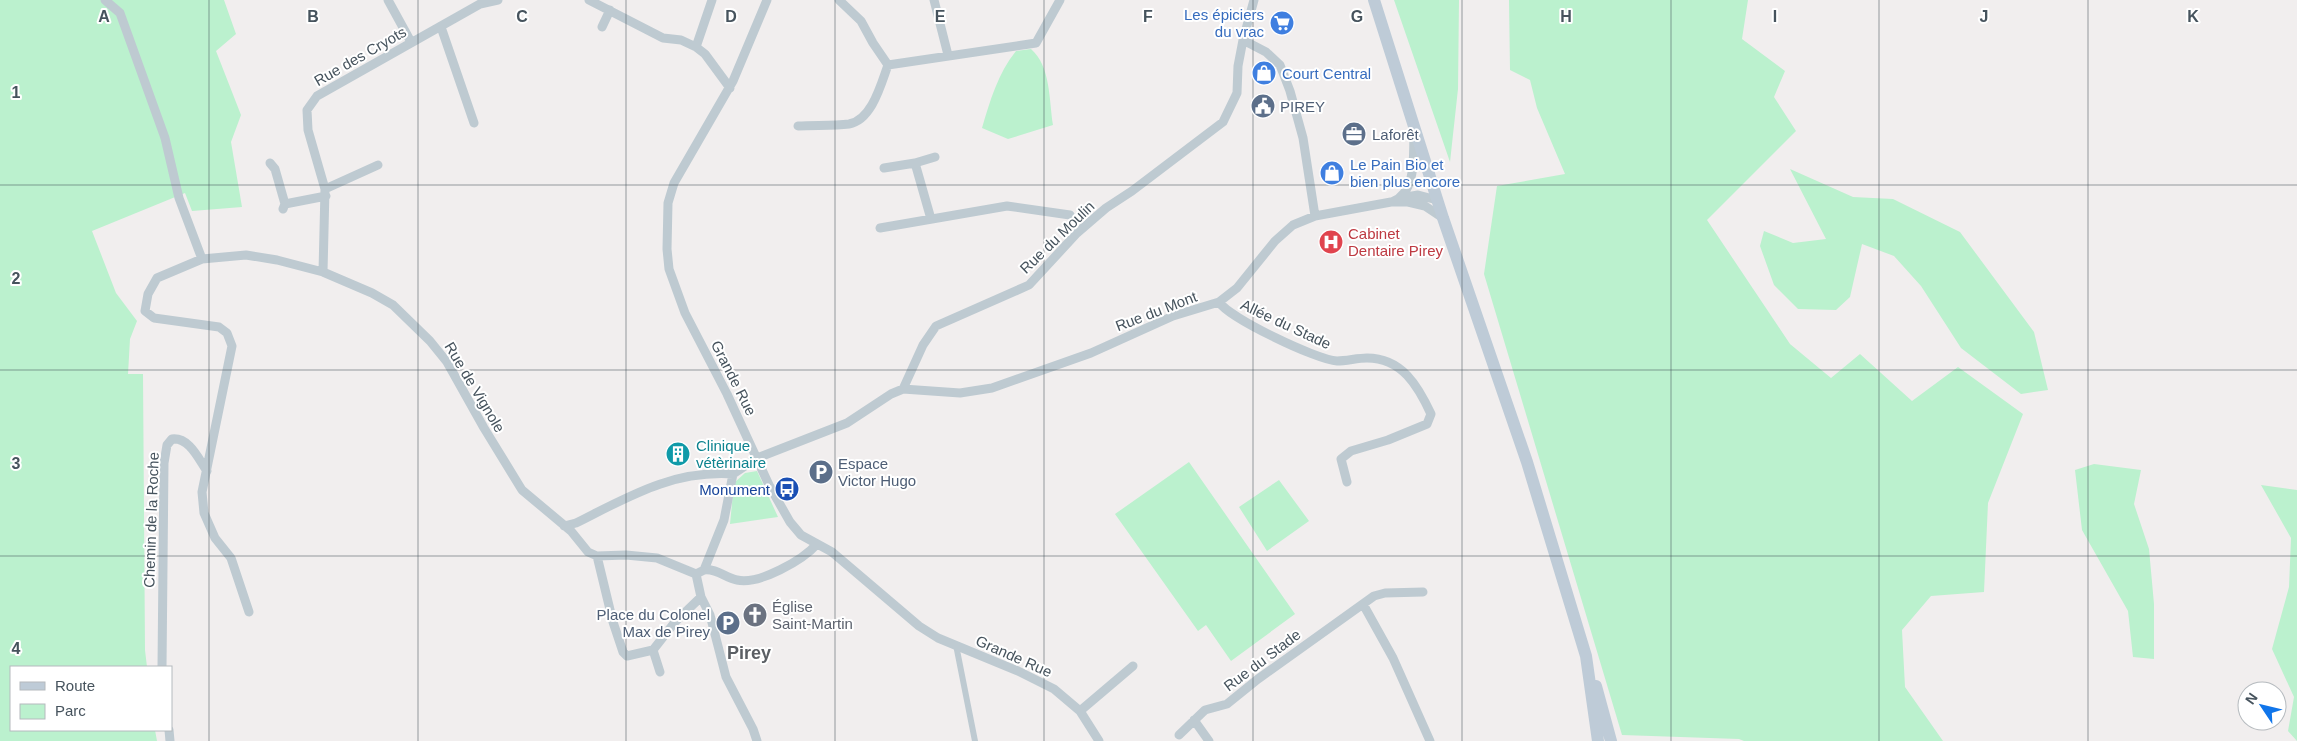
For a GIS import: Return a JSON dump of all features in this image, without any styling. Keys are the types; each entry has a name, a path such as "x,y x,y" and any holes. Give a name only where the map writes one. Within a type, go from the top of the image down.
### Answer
{"main road":[{"path":"1374,0 1437,200 1527,462 1611,741"},
{"path":"1586,656 1598,741"}],"street":[{"path":"105,0 120,13 165,138 179,198 202,259 157,278 148,294 144,306 145,311 154,318 219,327 226,333 232,346 202,492 204,513 215,538 231,558 249,612"},
{"path":"388,0 411,42"},
{"name":"Rue des Cryots","path":"324,272 325,192 308,130 308,110 317,96 441,27 480,2 498,0"},
{"path":"589,0 663,38 681,40 696,47 706,54 730,88"},
{"path":"696,47 712,0"},
{"name":"Grande Rue","path":"768,0 730,88 674,184 668,202 667,249 669,269 685,313 769,485 790,522 801,535 832,552 919,626 938,638 1018,671 1054,689 1080,711 1099,741"},
{"path":"839,0 861,21 888,65"},
{"path":"934,0 948,55"},
{"path":"888,65 1036,43 1060,0"},
{"name":"Rue du Moulin","path":"903,389 923,345 936,326 1029,285 1078,233 1106,208 1132,192 1223,122 1237,93 1238,66 1242,40 1254,0"},
{"path":"602,27 610,10"},
{"path":"441,27 474,123"},
{"path":"1242,40 1266,52 1280,65 1290,91 1302,138 1314,216"},
{"path":"798,126 851,124 867,112 875,101 888,65"},
{"path":"1393,201 1406,190 1411,179 1414,128"},
{"path":"884,168 915,163 935,157"},
{"path":"270,163 275,169 284,206 325,192 378,165"},
{"path":"915,163 931,219"},
{"path":"1393,201 1418,196 1437,200"},
{"path":"1393,201 1415,203 1443,218"},
{"name":"Rue du Mont","path":"903,389 960,393 992,388 1091,353 1173,316 1219,302 1237,288 1275,240 1294,225 1314,216 1338,213 1393,201"},
{"path":"880,228 1007,206 1070,215"},
{"name":"Rue de Vignole","path":"202,259 246,255 277,260 324,272 372,293 393,305 430,341 447,362 522,490 564,526 588,552 597,556"},
{"name":"Allée du Stade","path":"1219,302 1223,309 1252,326 1317,356 1335,361 1367,358 1382,359 1402,369 1417,385 1431,414 1427,424 1388,440 1351,451 1341,459 1347,482"},
{"path":"564,526 576,523 647,487 676,478 733,474 757,458 847,423 891,394 903,389"},
{"name":"Chemin de la Roche","path":"162,666 164,463 167,445 172,439 178,438 189,444 207,471"},
{"path":"733,474 724,520 700,572 701,598 710,615 726,677 753,729 757,741"},
{"path":"701,598 675,622 653,650 627,656 623,652 613,622 597,556 626,555 657,558 700,572 712,570 736,580 746,580 780,570 803,558 817,544"},
{"name":"Rue du Stade","path":"1179,735 1205,710 1227,704 1258,679 1374,596 1384,593 1423,592"},
{"path":"1363,604 1392,658 1430,741"},
{"path":"956,646 975,741"},
{"path":"653,650 660,672"},
{"path":"1080,711 1133,666"},
{"path":"1194,720 1210,741"}],"green space":[{"path":"0,0 224,0 236,34 216,51 241,115 231,142 242,207 192,211 185,193 92,231 116,293 137,321 130,339 128,374 143,374 145,650 147,666 10,666 10,731 155,731 157,741 0,741"},
{"path":"1394,0 1459,0 1458,89 1450,162"},
{"path":"1509,0 1748,0 1742,39 1785,71 1774,97 1796,131 1707,220 1790,344 1831,378 1860,354 1912,401 1958,367 2023,414 1988,503 1984,592 1931,596 1902,630 1905,687 1943,741 1744,741 1739,739 1622,735 1484,274 1497,186 1565,174 1537,108 1530,80 1510,70"},
{"path":"1031,49 1038,56 1046,74 1053,125 1008,139 982,128 995,88 1004,69 1016,51"},
{"path":"1790,169 1853,197 1893,199 1960,232 2034,332 2048,390 2021,394 1961,348 1921,286 1894,256 1862,244 1850,297 1836,310 1798,309 1774,285 1760,246 1764,231 1793,243 1826,239"},
{"path":"1189,462 1295,614 1231,661 1206,625 1198,631 1115,514"},
{"path":"2094,464 2141,470 2134,504 2149,549 2154,604 2154,659 2133,657 2128,611 2082,530 2075,470"},
{"path":"757,471 778,517 730,524 734,483 745,473"},
{"path":"1279,480 1309,521 1267,551 1239,507"},
{"path":"2261,485 2297,490 2297,741 2288,731 2294,697 2272,649 2289,587 2291,538"}],"place":[{"name":"Les épiciers du vrac","path":"1282,23"},
{"name":"Court Central","path":"1264,73"},
{"name":"PIREY","path":"1263,106"},
{"name":"Laforêt","path":"1354,134"},
{"name":"Le Pain Bio et bien plus encore","path":"1332,173"},
{"name":"Cabinet Dentaire Pirey","path":"1331,242"},
{"name":"Clinique vétèrinaire","path":"678,454"},
{"name":"Espace Victor Hugo","path":"821,472"},
{"name":"Monument","path":"787,489"},
{"name":"Église Saint-Martin","path":"755,615"},
{"name":"Place du Colonel Max de Pirey","path":"728,623"}],"district":[{"name":"Pirey","path":"749,653"}]}
